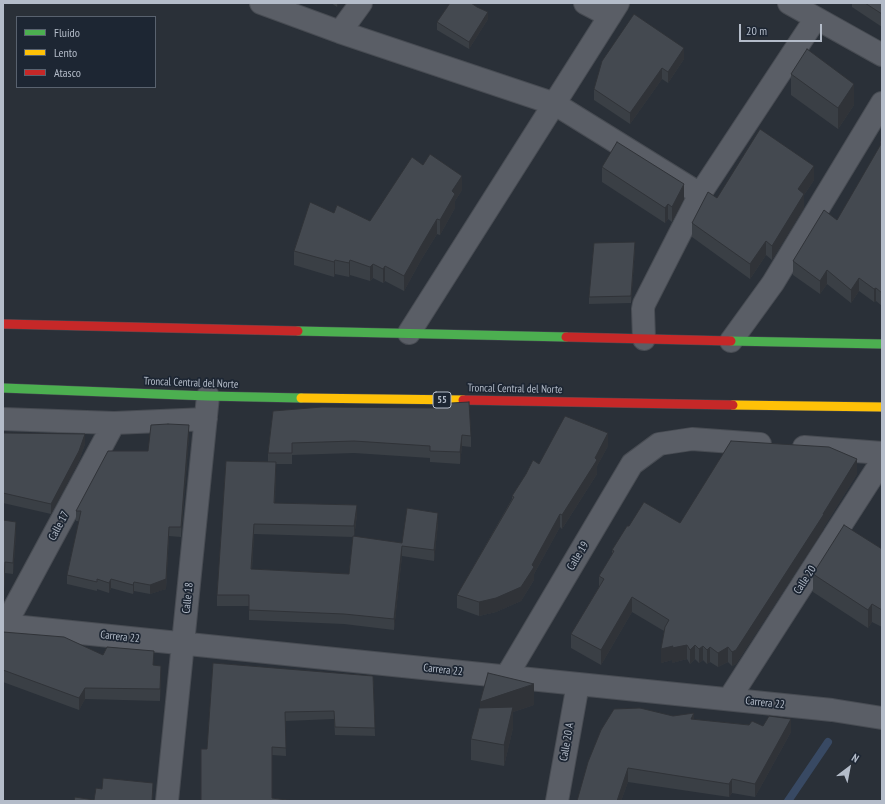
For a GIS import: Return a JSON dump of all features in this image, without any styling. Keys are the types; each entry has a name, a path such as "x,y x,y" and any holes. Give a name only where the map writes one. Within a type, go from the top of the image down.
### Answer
{"highway":[{"path":"3,324 882,344"},
{"name":"Troncal Central del Norte","path":"3,388 208,396 882,407"}],"street":[{"path":"261,3 340,32 555,104 700,194"},
{"path":"340,32 361,3"},
{"path":"410,333 614,10 585,3"},
{"path":"789,3 882,55"},
{"path":"644,339 644,304 700,194 816,18"},
{"path":"731,341 773,283 882,102"},
{"name":"Calle 18","path":"167,801 208,396"},
{"path":"3,419 114,422 206,420"},
{"name":"Calle 17","path":"4,627 114,422"},
{"name":"Calle 19","path":"506,677 632,464 659,444 692,438 882,453"},
{"name":"Calle 20","path":"728,699 882,461"},
{"name":"Carrera 22","path":"4,627 728,699 832,710 879,718"},
{"name":"Calle 20 A","path":"557,801 578,684"}],"building":[{"path":"450,3 471,3 488,12 469,42 437,22"},
{"path":"865,3 882,3 882,14"},
{"path":"634,14 684,48 668,72 662,68 630,113 594,89 602,61"},
{"path":"807,49 854,84 838,108 791,74"},
{"path":"760,129 814,166 798,189 804,194 772,246 766,241 750,264 692,223 708,192 717,198"},
{"path":"882,139 882,293 859,278 851,290 827,270 820,281 793,261 824,210 837,220 881,144"},
{"path":"617,142 684,184 672,207 668,204 665,208 602,167"},
{"path":"430,154 462,176 452,191 455,194 440,220 437,219 404,276 385,266 383,269 373,264 370,267 350,260 349,263 335,260 334,262 294,251 310,202 334,213 337,205 370,221 412,157 423,165"},
{"path":"635,242 631,296 589,297 594,243"},
{"path":"469,402 471,436 462,435 460,452 430,451 430,446 354,441 292,443 292,453 268,453 273,411 322,407 435,408 434,404"},
{"path":"565,416 608,433 595,458 597,460 562,515 560,514 532,565 534,567 521,587 496,598 479,602 457,595 514,497 512,496 533,460 539,464"},
{"path":"151,425 189,425 181,527 169,527 166,579 150,585 134,582 133,585 111,579 109,583 97,579 97,582 67,575 81,511 76,511 108,451 148,451"},
{"path":"3,433 85,434 79,451 51,504 3,493"},
{"path":"731,441 829,447 857,459 824,514 736,650 732,652 728,647 718,653 710,647 707,650 703,646 699,649 695,645 690,650 687,645 661,649 665,627 669,620 632,597 601,650 571,634 604,579 599,576 614,551 612,550 644,502 680,523"},
{"path":"226,461 276,462 274,503 357,505 354,526 254,524 251,569 349,574 353,536 402,543 407,508 438,513 434,550 402,546 394,619 344,614 249,610 249,595 217,595"},
{"path":"3,520 16,522 13,563 5,562 4,579 3,579"},
{"path":"844,525 882,549 882,610 872,604 868,610 813,574"},
{"path":"3,632 64,637 103,655 107,647 154,651 153,665 161,666 160,689 85,688 79,698 3,670"},
{"path":"213,663 373,676 375,728 335,727 334,711 285,712 286,748 272,747 272,798 294,801 201,801 201,749 207,749"},
{"path":"488,673 534,684 480,702"},
{"path":"513,707 504,745 471,739 479,708"},
{"path":"640,708 673,716 694,713 691,719 749,725 752,721 763,726 769,716 791,719 755,784 732,779 729,784 628,768 617,801 577,801 588,762 601,730 614,709"},
{"path":"103,778 153,783 152,801 74,801 75,797 94,800 96,788 102,789"}],"waterway":[{"path":"788,801 828,742"}],"traffic: fast":[{"path":"298,331 566,337"},
{"path":"731,341 882,344"},
{"path":"3,388 301,398"}],"traffic: slow":[{"path":"301,398 463,400"},
{"path":"733,405 882,407"}],"traffic: jam":[{"path":"3,324 298,331"},
{"path":"566,337 731,341"},
{"path":"463,400 733,405"}]}
